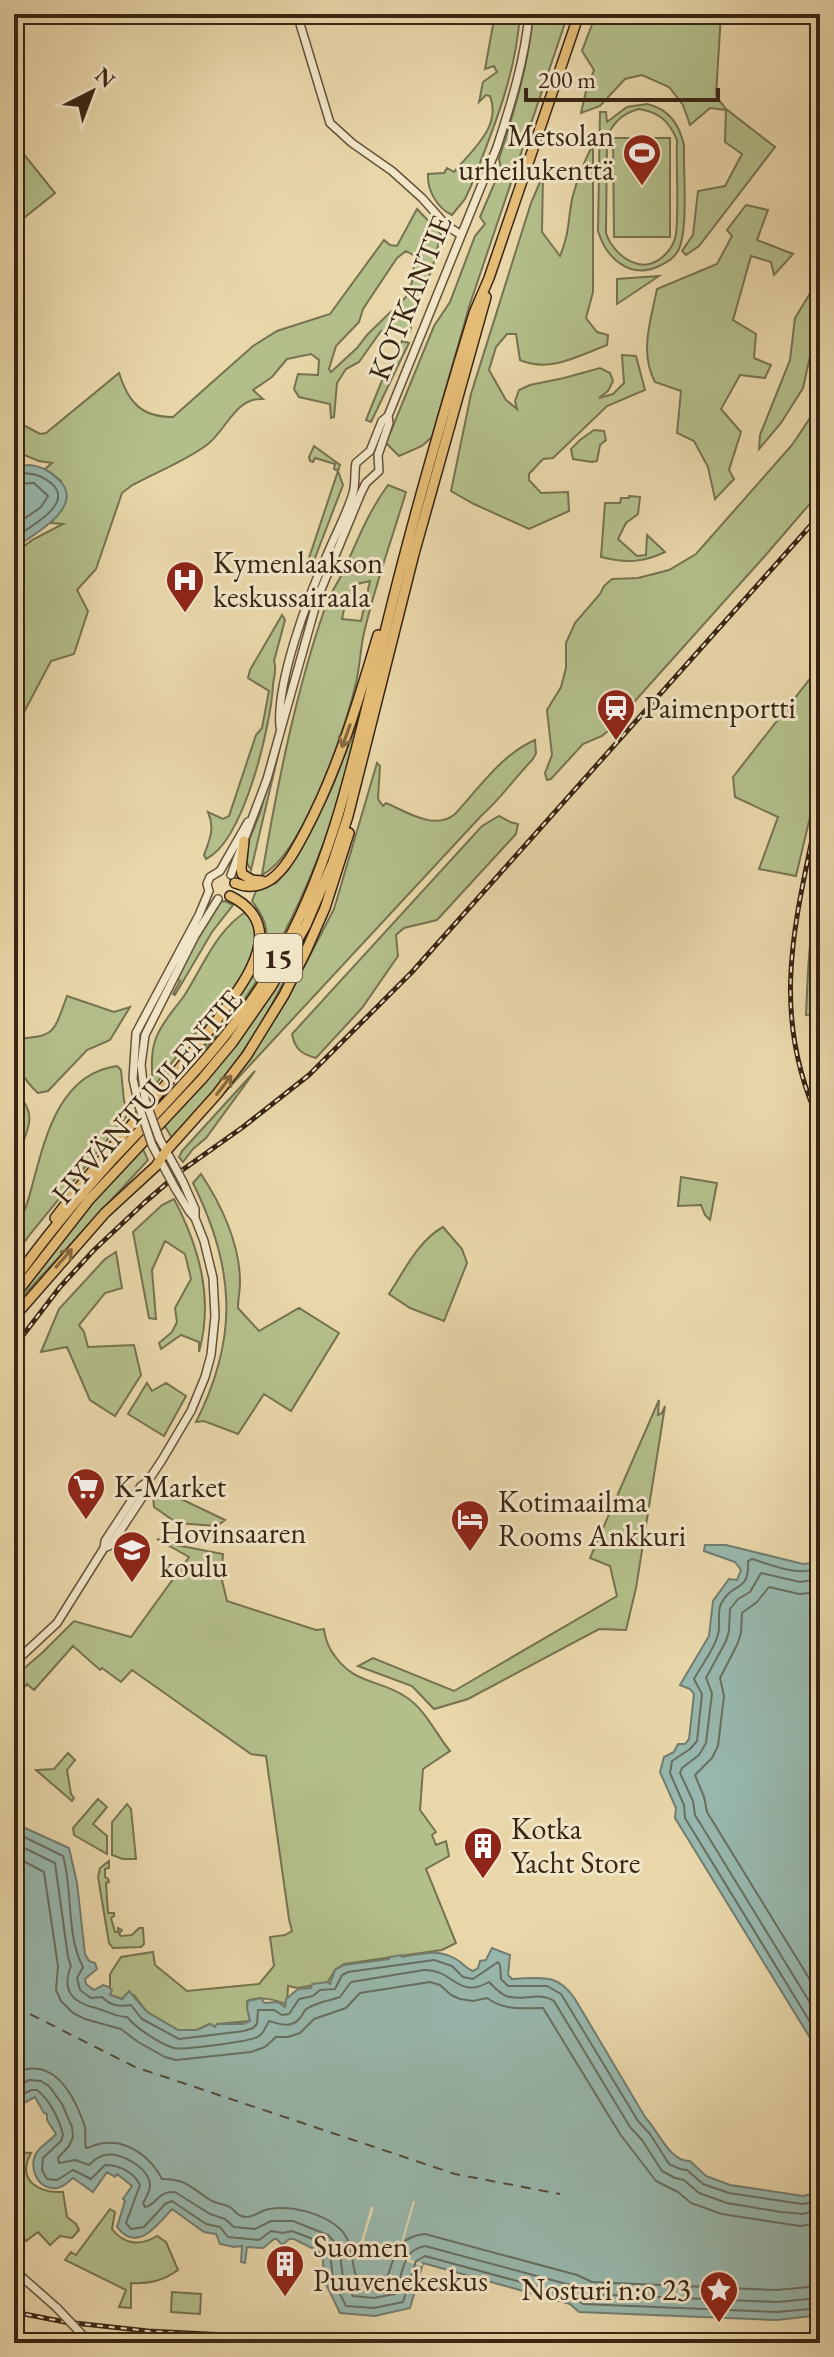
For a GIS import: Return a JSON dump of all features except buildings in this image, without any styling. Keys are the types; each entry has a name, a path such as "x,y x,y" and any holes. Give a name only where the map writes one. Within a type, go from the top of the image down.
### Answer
{"highway":[{"name":"HYVÄNTUULENTIE","path":"14,1281 90,1185 211,1055 276,963 307,901 333,834 398,579 469,328 579,14"},
{"name":"HYVÄNTUULENTIE","path":"14,1296 89,1200 217,1061 265,996 295,946 324,885 358,779 410,569 482,316 489,278"},
{"path":"233,879 250,887 265,882 277,874 294,851 325,791 359,701 398,579"},
{"path":"14,1317 97,1221 156,1166 233,1074 267,1025 296,972 325,908 347,839 358,779"},
{"path":"244,841 242,874 265,882"},
{"path":"25,1265 63,1207 186,1061 247,974 257,955 259,927 246,905 230,896"}],"street":[{"path":"297,14 330,123 392,171 446,225 461,235"},
{"name":"KOTKANTIE","path":"366,455 382,421 388,416 497,147 511,104 529,14"},
{"name":"KOTKANTIE","path":"379,462 388,416"},
{"path":"14,1663 57,1623 115,1525 141,1486 148,1481 191,1411 205,1377 215,1316 213,1278 204,1241 145,1099 141,1065 145,1035 195,936 218,899 230,896 234,890 233,879 244,841 267,779 308,628 328,570 357,501 370,479 379,471 379,462 366,455 358,459 350,502 300,624 285,685 280,727"},
{"path":"356,472 360,477 370,479"},
{"path":"179,1185 167,1173 152,1145 139,1106 133,1079 136,1033 195,924 209,891 208,880 220,871 255,810"},
{"path":"220,871 233,879"},
{"path":"209,891 218,899"},
{"path":"14,2270 90,2343"}],"green space":[{"path":"495,14 520,14 514,59 502,102 471,186 452,215 434,198 428,174 444,173 447,168 454,172 488,128 493,107 490,96 486,95 479,102 483,82 497,72 494,66 485,69"},
{"path":"533,14 568,14 469,307 432,437 422,446 399,456 386,443 434,326 450,302 475,236 485,224 480,217 501,168 499,159 524,69"},
{"path":"596,14 721,14 716,96 726,109 775,147 699,246 686,255 682,251 693,235 698,191 725,186 742,154 725,142 726,110 710,108 690,125 683,105 669,87 642,75 625,79 600,106 581,113 594,70 582,51"},
{"path":"647,104 667,114 676,124 684,145 681,241 672,258 648,270 629,268 613,258 598,231 600,112 606,112 607,122 627,107","holes":["639,109 662,118 677,140 677,212 676,234 671,247 656,262 642,265 621,255 606,233 607,137 623,116"]},
{"name":"Metsolan urheilukenttä","path":"613,138 670,138 670,237 614,237"},
{"path":"14,142 55,193 14,226"},
{"path":"593,144 593,292 586,318 597,332 608,335 607,345 564,362 531,364 520,360 516,334 507,334 496,347 489,370 506,400 517,409 515,401 519,390 600,368 610,373 613,381 608,391 599,398 613,394 624,383 622,355 636,356 645,390 607,406 553,458 543,459 529,474 529,480 541,493 568,492 569,511 529,529 451,491 471,394 531,203 543,175 542,232 560,256 574,192"},
{"path":"746,205 768,210 757,240 793,254 774,275 771,262 751,256 733,320 756,334 754,358 771,365 765,378 740,375 721,409 741,432 729,470 734,479 715,499 708,467 694,441 677,433 681,391 655,382 650,371 648,336 657,289 717,264 732,236 727,230"},
{"path":"417,209 441,234 410,332 381,331 359,362 346,369 337,383 334,417 331,418 330,404 299,397 294,389 298,374 318,375 319,360 311,354 287,359 272,377 253,390 263,399 246,403 238,409 208,444 122,493 96,569 77,590 88,611 74,654 51,661 14,731 14,554 32,540 63,524 50,523 61,481 45,469 52,463 14,451 14,420 40,434 46,433 119,373 137,406 152,414 173,417 253,346 277,331 330,314 384,240 397,246","holes":["406,251 415,256 412,282 406,297 331,372 329,369 336,346 359,322 363,309 397,258"]},
{"path":"659,276 617,304 617,279"},
{"path":"820,277 820,311 803,388 781,423 759,449 760,435 790,360 795,318"},
{"path":"402,341 409,343 371,422 366,420 383,378"},
{"path":"820,394 820,492 609,730 583,744 547,780 545,773 552,755 547,710 561,687 566,668 566,643 575,623 612,579 638,578 669,570 696,554 792,445 812,415"},
{"path":"594,430 604,431 606,440 600,445 597,461 573,459 571,449"},
{"path":"314,446 340,465 338,471 334,469 335,464 315,458 313,462 310,461"},
{"path":"338,471 343,485 313,563 308,561"},
{"path":"388,485 406,492 368,615 350,707 332,760 306,818 277,863 262,875 288,738 315,637 330,596","holes":["370,581 361,621 342,619 345,604 357,584"]},
{"path":"640,497 638,514 626,523 618,539 637,556 646,555 647,535 665,552 633,561 601,557 605,503 620,503 621,498"},
{"path":"282,615 285,620 274,661 267,727 253,780 232,830 220,848 206,859 204,855 211,828 208,812 223,819 229,816 256,735 262,728 269,691 248,678"},
{"path":"820,666 820,775 796,876 759,869 778,817 735,797 733,777"},
{"path":"359,718 329,827 281,938 245,999 224,1027 176,1078 231,1005 257,962 266,929 252,901 256,891 276,883 289,869 333,785"},
{"path":"282,731 251,870 247,863 248,843 260,813"},
{"path":"535,740 533,759 501,796 224,1093 288,998 334,909 377,763 380,766 378,799 383,806 386,803 421,818 439,821 455,814 502,763"},
{"path":"499,816 518,824 516,834 437,920 404,928 396,935 398,956 362,1008 316,1058 306,1055 295,1044 292,1034 482,826"},
{"path":"820,893 812,1016 806,1015 808,969"},
{"path":"322,898 291,968 254,1035 219,1085 172,1138 163,1123 215,1067"},
{"path":"219,902 233,905 173,994 180,981 177,979 182,966"},
{"path":"247,911 257,929 247,967 212,1022 192,1036 153,1088 152,1057 159,1032 219,938"},
{"path":"67,996 114,1012 130,1007 110,1040 87,1050 48,1091 38,1093 20,1069 14,1039 51,1031"},
{"path":"117,1066 121,1070 124,1101 129,1113 14,1256 14,1237 55,1116 79,1083 96,1072"},
{"path":"255,1071 206,1138 183,1162 179,1157 182,1151"},
{"path":"14,1099 22,1099 29,1114 18,1157 14,1156"},
{"path":"142,1147 148,1160 14,1306 19,1293 49,1251"},
{"path":"201,1174 222,1211 237,1253 240,1285 238,1308 259,1331 299,1308 339,1333 291,1411 264,1394 238,1434 204,1421 196,1422 220,1361 226,1302 217,1244 193,1183"},
{"path":"681,1177 717,1183 710,1220 701,1205 678,1206"},
{"path":"174,1199 191,1236 202,1273 205,1312 199,1352 199,1342 181,1335 161,1349 159,1343 172,1332 177,1322 175,1308 191,1279 185,1254 165,1241 152,1270 156,1319 149,1318 133,1232 162,1205"},
{"path":"443,1227 462,1249 467,1263 444,1321 410,1308 389,1294 419,1248"},
{"path":"116,1252 122,1288 105,1293 79,1325 88,1347 134,1345 141,1375 115,1416 90,1400 67,1347 41,1352 59,1309 105,1259"},
{"path":"147,1383 152,1391 166,1383 186,1396 164,1436 128,1414"},
{"path":"659,1400 658,1415 665,1406 636,1588 626,1630 599,1629 468,1699 434,1709 412,1686 358,1666 373,1658 454,1691 617,1596 610,1566 590,1558"},
{"path":"156,1487 225,1520 217,1526 177,1523 154,1507"},
{"path":"157,1539 223,1554 221,1576 227,1601 316,1630 324,1629 332,1652 349,1671 396,1691 425,1715 450,1751 423,1769 420,1810 436,1832 432,1835 436,1845 446,1841 449,1856 426,1869 456,1943 442,1950 344,1964 335,1970 327,1983 298,1988 288,1986 287,2005 267,1999 252,1999 247,2001 250,2021 217,2024 216,2027 209,2024 197,2030 178,2030 147,2012 134,1995 122,1999 110,1995 110,1974 121,1957 153,1952 155,1965 187,1991 259,1984 274,1966 270,1937 292,1931 266,1756 251,1754 132,1670 121,1682 102,1668 100,1670 73,1646 34,1690 27,1684 17,1696 14,1693 14,1677 74,1621 131,1637 189,1557"},
{"path":"68,1753 75,1760 67,1770 74,1798 72,1801 36,1770 54,1769"},
{"path":"98,1799 107,1807 93,1824 107,1836 107,1854 74,1835 73,1828"},
{"path":"127,1804 131,1809 136,1859 112,1855 112,1822"},
{"path":"109,1861 109,1868 105,1869 109,1882 106,1883 108,1913 114,1913 111,1918 115,1932 118,1928 122,1930 121,1936 132,1935 143,1928 144,1944 141,1947 113,1948 109,1943 98,1877 100,1868"},
{"path":"14,2152 31,2153 26,2171 32,2183 46,2190 63,2192 67,2217 79,2230 72,2238 60,2236 50,2245 38,2232 26,2241 14,2223 14,2210 18,2207 14,2196"},
{"path":"110,2209 115,2212 112,2229 117,2234 133,2242 157,2236 166,2242 178,2270 156,2281 131,2283 131,2308 119,2307 126,2290 65,2260 71,2252 76,2255"},
{"path":"172,2292 201,2294 200,2314 171,2312"}],"water":[{"path":"30,465 55,476 66,489 66,499 54,519 14,548 14,466"},
{"path":"705,1545 726,1545 803,1564 820,1558 820,2054 675,1818 676,1808 660,1772 664,1757 689,1739 694,1694 680,1685 709,1636 713,1601 729,1579 737,1580 741,1570 735,1562 704,1551"},
{"path":"14,1823 69,1848 77,1883 85,1954 97,1969 85,1979 86,1984 94,1990 103,1985 109,1987 112,1990 110,1995 122,1999 129,1991 147,2012 178,2030 197,2030 210,2024 215,2027 217,2024 243,2024 250,2021 248,2001 261,1998 264,2003 278,2002 285,2007 286,1999 298,1989 311,1988 312,1984 330,1984 335,1970 344,1965 401,1955 443,1954 473,1971 480,1961 486,1960 492,1948 510,1955 508,1975 512,1979 547,1978 562,1984 575,1999 645,2117 676,2157 690,2161 706,2176 730,2185 803,2196 811,2194 817,2186 820,2173 820,2315 777,2320 579,2312 570,2304 423,2263 410,2308 375,2316 340,2313 325,2282 322,2253 294,2239 282,2245 274,2239 263,2248 247,2247 245,2263 241,2262 242,2246 220,2244 216,2234 204,2232 172,2209 147,2234 132,2238 125,2235 117,2227 123,2199 132,2186 117,2174 115,2177 107,2172 93,2192 73,2178 59,2187 44,2186 36,2177 34,2158 56,2134 35,2097 14,2108"}],"pier":[{"path":"413,2201 399,2256 422,2266 359,2248 371,2207 374,2207 362,2246 397,2256"}],"ferry route":[{"path":"14,2006 135,2067 455,2174 560,2194"}],"railway":[{"path":"14,1347 60,1287 94,1250 181,1171 309,1075 412,972 820,515"},
{"path":"820,801 796,924 791,1002 794,1041 804,1081 820,1123"},
{"path":"14,2312 65,2322 148,2331 379,2343"}],"place":[{"name":"Metsolan urheilukenttä","path":"642,187"},
{"name":"Kymenlaakson keskussairaala","path":"185,614"},
{"name":"Paimenportti","path":"616,742"},
{"name":"K-Market","path":"86,1521"},
{"name":"Kotimaailma Rooms Ankkuri","path":"470,1553"},
{"name":"Hovinsaaren koulu","path":"132,1584"},
{"name":"Kotka Yacht Store","path":"483,1880"},
{"name":"Suomen Puuvenekeskus","path":"285,2298"},
{"name":"Nosturi n:o 23","path":"719,2324"}]}
